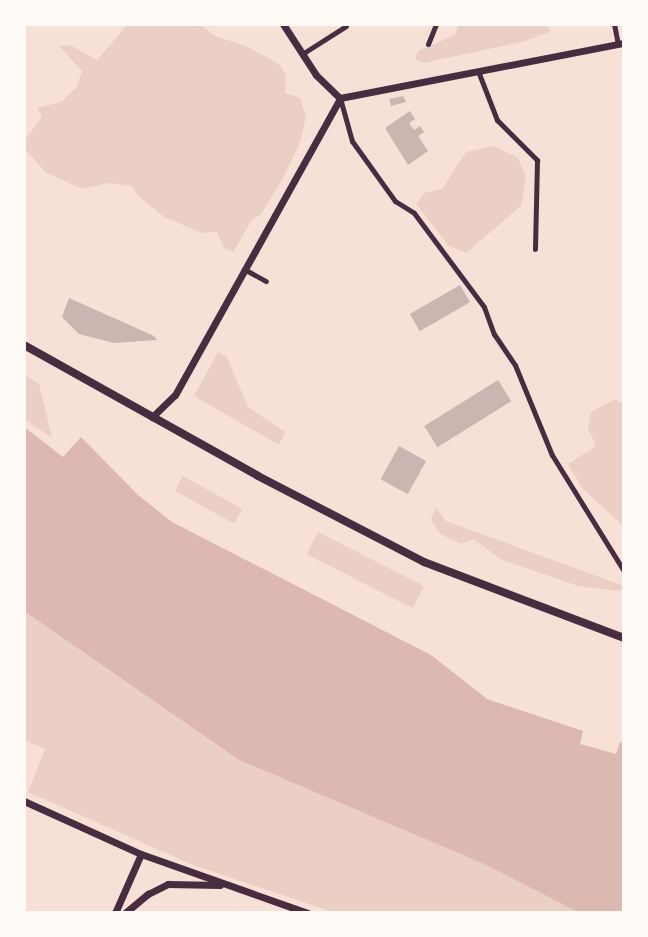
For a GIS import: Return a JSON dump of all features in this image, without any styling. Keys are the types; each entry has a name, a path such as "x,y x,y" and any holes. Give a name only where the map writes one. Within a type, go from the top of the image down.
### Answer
{"main road":[{"path":"24,345 152,417 424,562 624,638"}],"street":[{"path":"283,24 316,75 340,98 352,141 395,201 414,213 484,307 494,334 515,365 552,455 624,571"},
{"path":"428,44 436,24"},
{"path":"152,417 175,395 340,98 621,44 614,24"},
{"path":"302,54 346,26"},
{"path":"478,71 497,120 537,160 535,249"},
{"path":"244,269 266,281"},
{"path":"24,801 141,854 308,913"},
{"path":"115,913 141,854"},
{"path":"124,913 148,894 168,884 228,885"}],"shaded area":[{"path":"128,24 199,24 215,36 246,46 279,64 286,75 285,93 300,98 306,117 300,143 282,180 260,215 252,220 233,252 224,248 217,232 202,233 164,217 138,196 132,186 109,183 82,189 45,172 24,148 24,141 42,117 37,108 61,102 77,87 82,71 59,46 70,45 97,60"},
{"path":"459,24 545,24 551,31 526,41 423,63 415,59 418,51 455,35"},
{"path":"494,146 518,158 526,176 521,206 466,253 449,246 416,204 424,193 442,189 466,152"},
{"path":"218,352 227,357 248,407 285,432 279,445 194,396"},
{"path":"24,374 39,384 52,438 24,419"},
{"path":"615,399 624,404 623,526 581,487 568,464 596,446 588,428 591,412"},
{"path":"24,427 63,457 81,437 138,495 172,522 431,655 487,699 583,731 580,744 616,754 620,742 624,743 624,913 580,913 484,864 239,760 24,611"},
{"path":"183,476 242,509 234,524 175,491"},
{"path":"436,507 446,521 624,586 620,591 578,586 502,560 473,539 461,544 440,534 431,520"},
{"path":"318,532 424,586 413,608 307,554"},
{"path":"24,611 239,760 484,864 580,913 335,913 193,865 28,792 45,749 24,740"}],"building":[{"path":"403,96 406,102 391,106 389,99"},
{"path":"410,111 415,119 409,123 414,130 420,126 424,132 418,136 428,151 408,165 385,128"},
{"path":"460,285 470,302 420,331 410,314"},
{"path":"69,298 154,336 157,340 114,343 79,334 62,317"},
{"path":"498,380 511,401 437,447 424,426"},
{"path":"399,446 426,461 408,494 381,479"}]}
